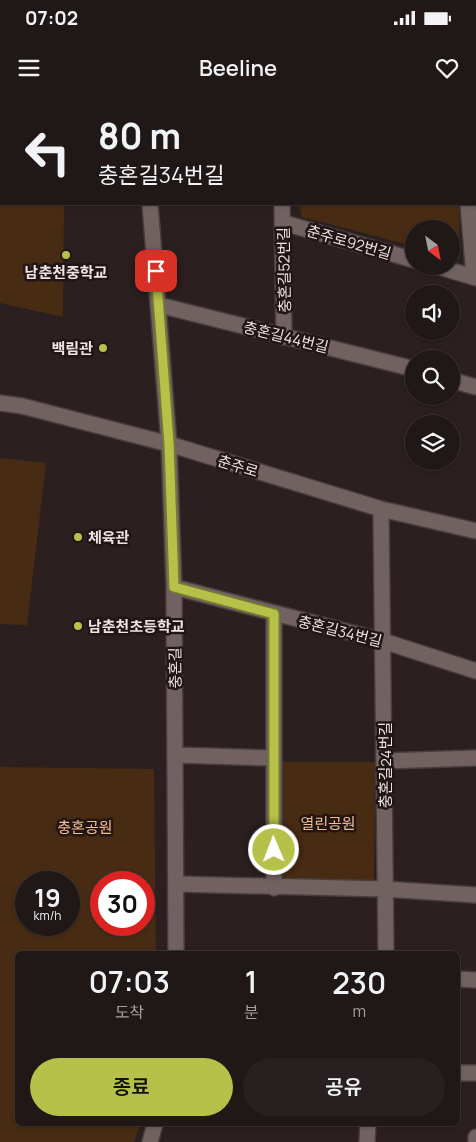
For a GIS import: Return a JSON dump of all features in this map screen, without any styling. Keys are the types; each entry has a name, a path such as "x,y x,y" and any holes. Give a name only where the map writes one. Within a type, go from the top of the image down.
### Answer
{"street":[{"name":"충혼길","path":"150,205 169,444 174,587 176,951"},
{"name":"충혼길52번길","path":"282,205 284,223 284,337"},
{"path":"460,273 475,278 468,205"},
{"name":"춘주로92번길","path":"284,223 405,257"},
{"name":"충혼길44번길","path":"159,305 405,367"},
{"path":"460,382 476,386"},
{"name":"춘주로","path":"0,403 22,406 169,444 381,509 476,531"},
{"name":"충혼길24번길","path":"381,509 386,951"},
{"name":"충혼길34번길","path":"174,587 383,641 476,671"},
{"path":"274,614 274,888"},
{"path":"175,755 273,758"},
{"path":"385,761 476,758"},
{"path":"177,884 274,888 384,889 476,895"},
{"path":"460,979 476,980"},
{"path":"460,1072 476,1073"},
{"path":"150,1142 154,1126"},
{"path":"367,1142 368,1126"},
{"path":"476,1137 476,1142"}],"green space":[{"path":"0,205 64,205 63,317 0,303"},
{"path":"299,205 459,205 459,220 405,220 405,244 302,217"},
{"path":"0,458 46,463 27,625 0,624"},
{"name":"열린공원","path":"281,762 375,762 374,885 282,884"},
{"name":"충혼공원","path":"0,767 154,769 156,951 15,951 15,1126 139,1126 134,1142 0,1142"}],"place":[{"name":"남춘천중학교","path":"66,255"},
{"name":"백림관","path":"103,348"},
{"name":"체육관","path":"78,537"},
{"name":"남춘천초등학교","path":"78,626"}],"route":[{"path":"156,271 169,444 174,587 274,614 274,850"}]}
